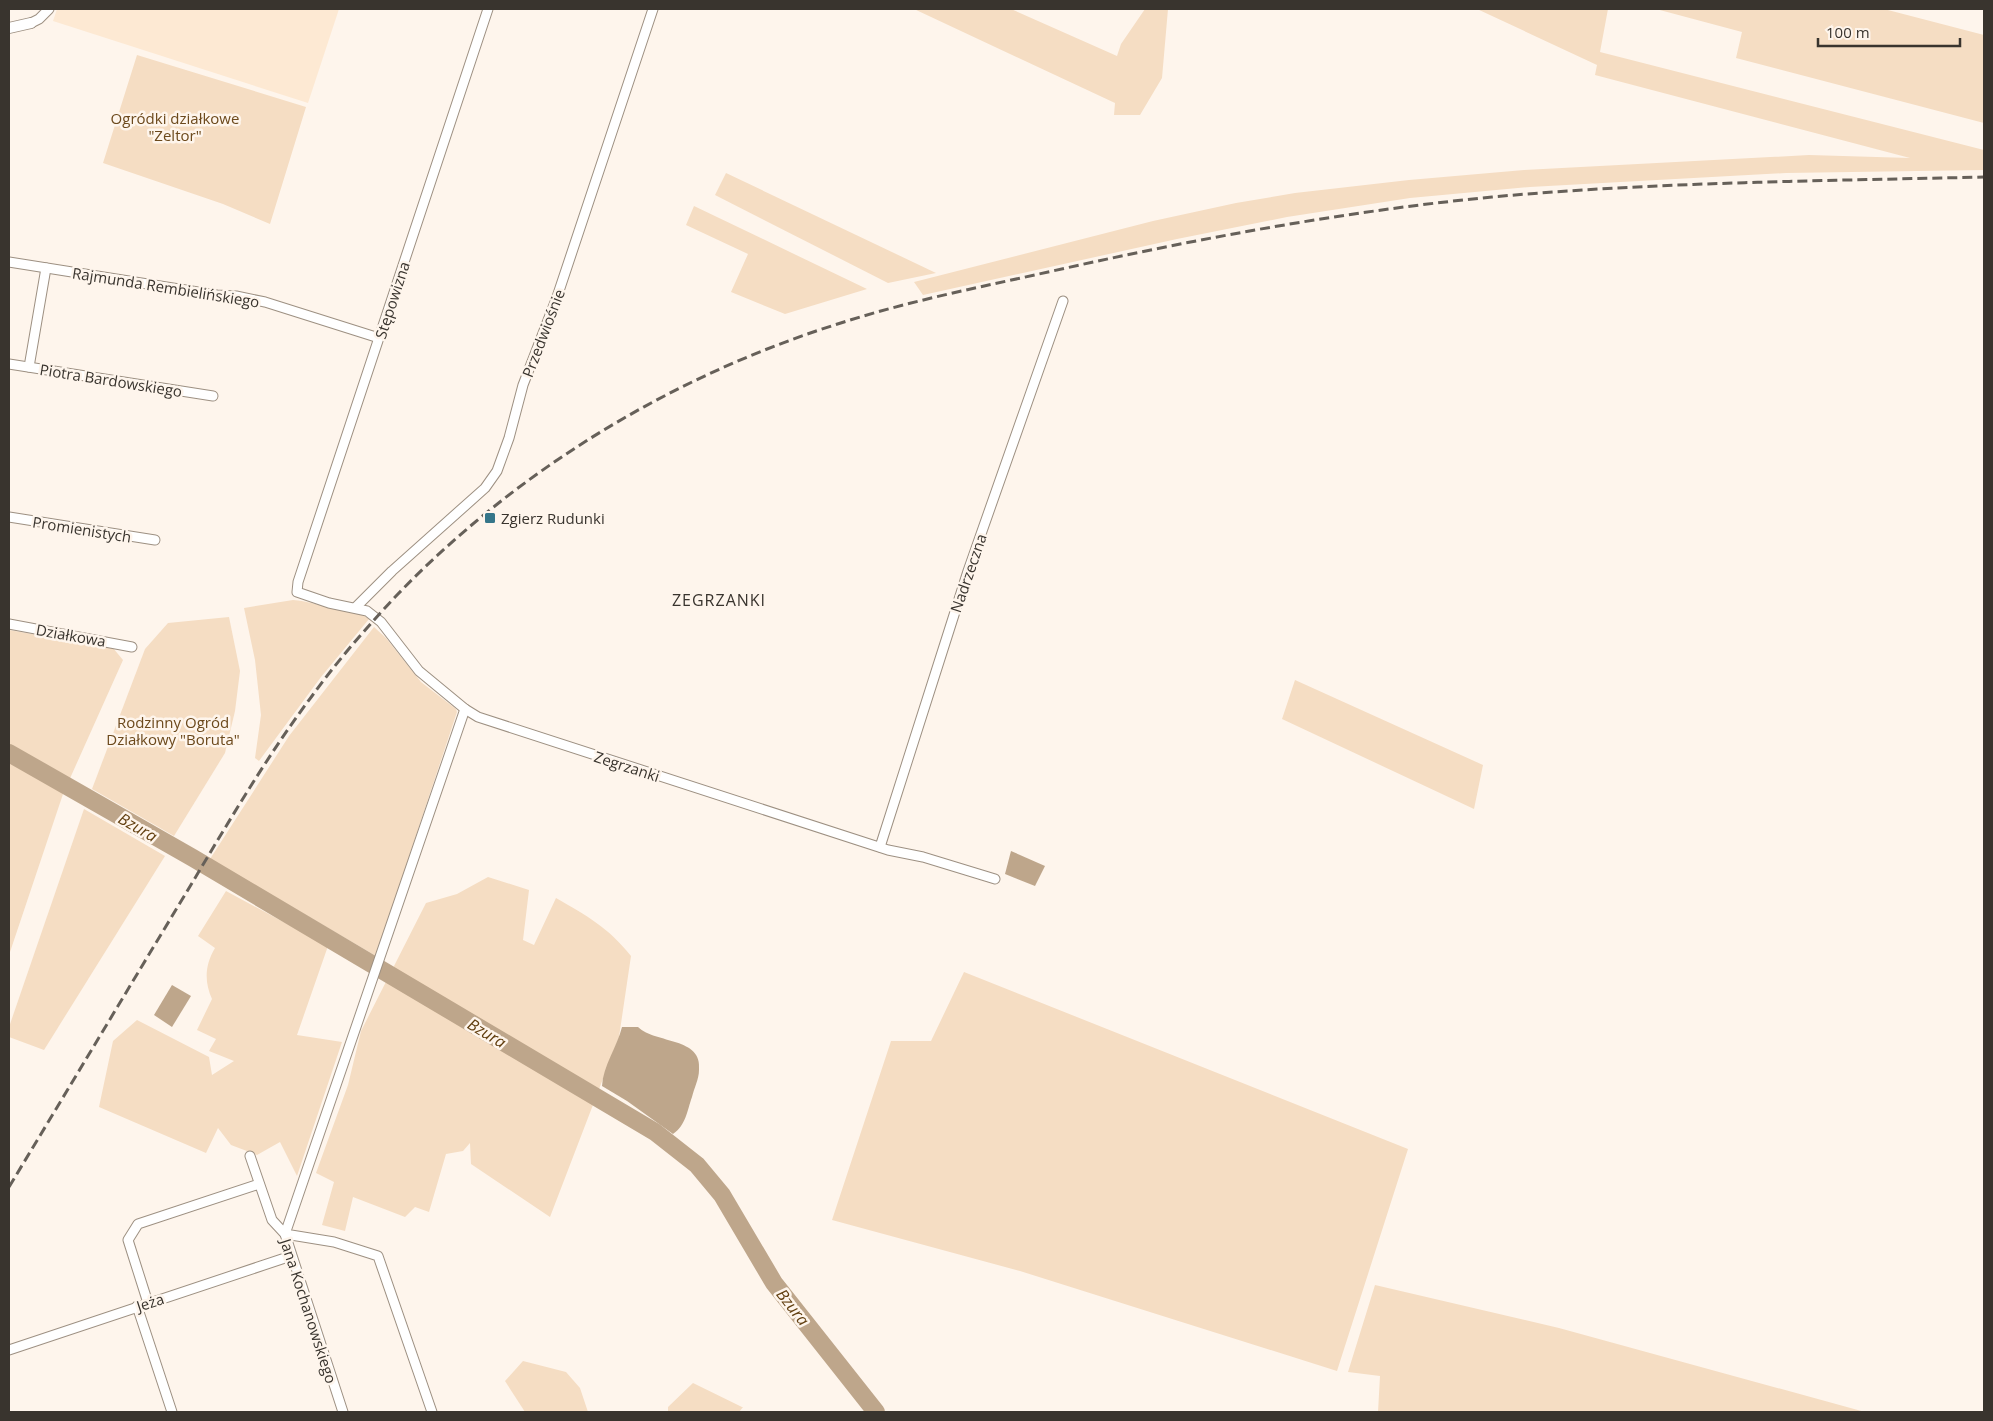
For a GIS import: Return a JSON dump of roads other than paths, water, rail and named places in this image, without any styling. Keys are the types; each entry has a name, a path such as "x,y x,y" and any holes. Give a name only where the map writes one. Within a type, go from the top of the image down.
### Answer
{"street":[{"path":"9,28 31,24 49,9"},
{"name":"Stępowizna","path":"297,592 298,582 488,9"},
{"name":"Przedwiośnie","path":"356,607 392,571 480,492 497,471 509,438 523,385 557,297 653,9"},
{"name":"Rajmunda Rembielińskiego","path":"9,262 217,295 236,296 287,309 380,338"},
{"path":"28,367 46,268"},
{"name":"Nadrzeczna","path":"880,847 968,571 1063,301"},
{"name":"Piotra Bardowskiego","path":"9,364 213,396"},
{"name":"Promienistych","path":"9,517 155,540"},
{"name":"Zegrzanki","path":"297,592 329,603 356,607 367,611 376,618 419,671 464,709 486,720 880,847 930,859 995,879"},
{"name":"Działkowa","path":"9,624 132,647"},
{"path":"432,1412 378,1256 334,1242 285,1234 464,709"},
{"name":"Jana Kochanowskiego","path":"250,1156 272,1220 285,1234 343,1412"},
{"path":"148,1303 128,1240 138,1224 259,1184"},
{"name":"Jeża","path":"9,1350 292,1256"},
{"path":"137,1306 172,1412"}],"waterway":[{"name":"Bzura","path":"9,753 193,858 655,1132 697,1165 722,1195 774,1283 876,1412"}],"railway":[{"path":"9,1187 277,745 342,657 397,595 444,549 495,506 603,430 661,398 720,369 782,343 899,306 1119,257 1331,217 1492,197 1615,188 1984,177"}],"place":[{"name":"Zgierz Rudunki","path":"490,518"}],"district":[{"name":"ZEGRZANKI","path":"719,600"}],"park label":[{"name":"Ogródki działkowe \"Zeltor\"","path":"175,126"},
{"name":"Rodzinny Ogród Działkowy \"Boruta\"","path":"173,730"}]}
